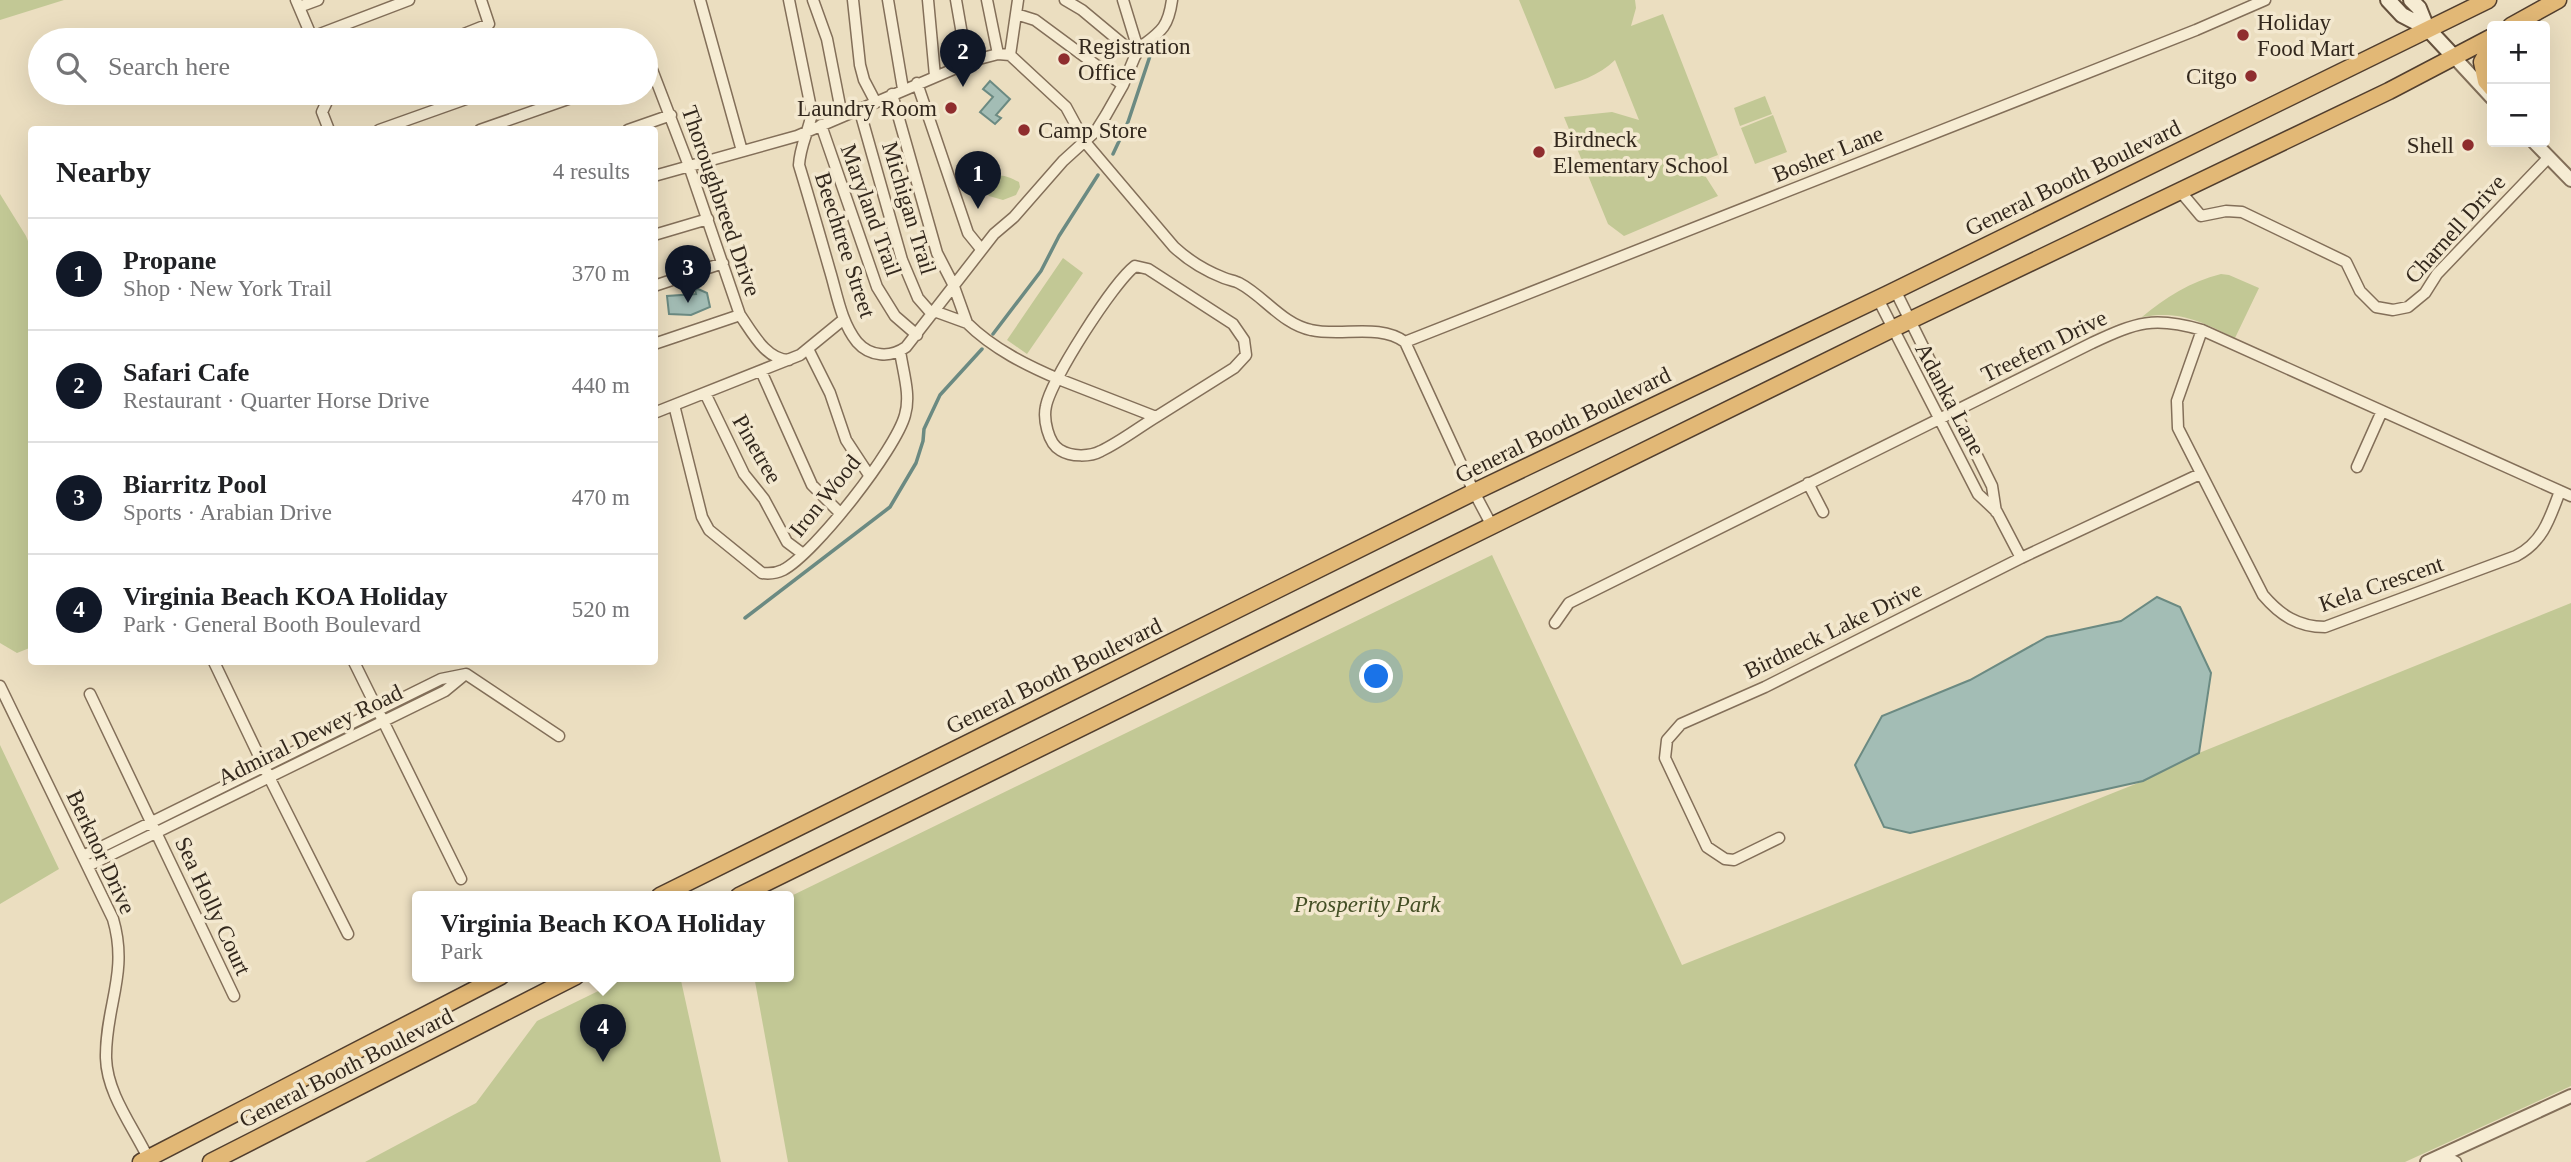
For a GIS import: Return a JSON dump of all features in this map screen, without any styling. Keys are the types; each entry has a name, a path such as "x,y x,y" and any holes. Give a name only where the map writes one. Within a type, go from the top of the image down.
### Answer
{"highway":[{"name":"General Booth Boulevard","path":"670,891 1474,492 1878,299 2488,0"},
{"path":"2520,21 2558,0"},
{"path":"749,891 1910,320 2455,58 2487,40"},
{"path":"2487,53 2482,62 2487,82"},
{"name":"General Booth Boulevard","path":"146,1161 489,982"},
{"name":"General Booth Boulevard","path":"211,1162 564,982"}],"main road":[{"path":"2388,0 2402,15 2427,28 2455,58"},
{"path":"2411,0 2419,8 2427,28"}],"street":[{"path":"308,28 297,3 318,0"},
{"path":"339,28 410,0"},
{"path":"479,28 489,24 481,0"},
{"path":"700,0 742,151"},
{"name":"Beechtree Street","path":"789,0 812,113 809,131 800,148 799,166 844,319 858,342 866,349 884,355 900,351"},
{"path":"813,0 827,40 842,116"},
{"path":"853,0 860,65 875,101"},
{"path":"888,0 904,89"},
{"path":"928,0 935,76"},
{"path":"956,0 967,63"},
{"path":"987,0 998,54"},
{"path":"1010,55 1018,0"},
{"path":"1065,0 1137,52"},
{"path":"1123,0 1137,52"},
{"path":"900,351 917,334 981,249 1063,161 1096,131 1123,85 1137,52 1161,32 1169,20 1172,0"},
{"name":"Bosher Lane","path":"1405,342 2183,35 2265,0"},
{"path":"1016,14 1035,20 1123,85"},
{"path":"658,175 809,131 967,63 998,54 1010,55 1066,107 1085,142 1187,259 1223,278 1238,282 1295,325 1333,332 1385,332 1405,342 1492,526"},
{"path":"2455,58 2487,93"},
{"path":"917,83 968,233 981,249"},
{"name":"Thoroughbreed Drive","path":"658,87 671,115 740,315 658,343"},
{"path":"892,94 937,253 953,284 967,323 978,334 1016,359 1056,378 1156,417"},
{"path":"326,105 323,112 328,126"},
{"path":"390,126 449,105"},
{"path":"491,126 551,105"},
{"name":"Michigan Trail","path":"859,108 902,260 918,298 933,312"},
{"path":"639,126 671,115"},
{"name":"Maryland Trail","path":"821,125 877,287 895,316 917,334"},
{"path":"2539,147 2571,180"},
{"name":"Charnell Drive","path":"2180,191 2201,216 2226,211 2242,212 2346,262 2360,291 2376,307 2393,310 2407,307 2425,293 2437,274 2549,157"},
{"path":"658,235 708,219"},
{"path":"658,285 723,263"},
{"path":"1135,266 1148,269 1233,324 1244,340 1246,355 1234,368 1156,417 1099,452 1076,456 1058,450 1049,436 1045,408 1056,378 1127,272 1135,266"},
{"name":"Adanka Lane","path":"1895,290 1992,486 1997,512 2021,558"},
{"name":"Adanka Lane","path":"1878,299 1978,494 1997,512"},
{"path":"933,312 967,323"},
{"path":"740,315 770,353 779,360 789,360"},
{"path":"658,411 789,360 844,319"},
{"name":"Treefern Drive","path":"1555,623 1569,603 2092,342 2134,325 2167,321 2202,330 2571,496"},
{"name":"Kela Crescent","path":"2202,330 2177,401 2178,428 2263,596 2276,611 2295,622 2312,627 2325,627 2531,549 2538,541 2560,491"},
{"path":"807,349 830,393 846,440 869,475"},
{"name":"Iron Wood","path":"674,405 702,517 709,530 762,573 772,574 784,570 813,547 869,475 900,429 908,402 900,351"},
{"path":"761,372 812,485 840,513"},
{"name":"Pinetree","path":"705,393 744,474 764,499 787,542 803,554"},
{"path":"2357,467 2382,411"},
{"name":"Birdneck Lake Drive","path":"1779,838 1734,860 1725,859 1707,847 1665,758 1667,740 1674,730 1681,724 1765,687 2021,558 2200,474"},
{"path":"1808,483 1824,512"},
{"path":"215,665 348,934"},
{"path":"356,665 461,879"},
{"path":"466,674 559,736"},
{"name":"Admiral Dewey Road","path":"83,856 441,679 466,674"},
{"name":"Admiral Dewey Road","path":"88,866 445,691 466,674"},
{"name":"Berknor Drive","path":"0,686 106,900 118,936 120,966 107,1036 106,1061 117,1098 146,1161"},
{"name":"Sea Holly Court","path":"90,694 234,996"},
{"path":"2427,1162 2440,1159 2571,1096"},
{"path":"2440,1159 2456,1162"}],"green space":[{"path":"0,0 64,0 0,20"},
{"path":"1519,0 1635,0 1636,8 1631,26 1663,14 1718,155 1697,163 1718,196 1624,236 1608,224 1564,117 1612,112 1639,120 1615,60 1595,74 1555,89"},
{"path":"1765,96 1772,114 1740,126 1734,108"},
{"path":"1773,115 1787,152 1755,164 1741,128"},
{"path":"987,173 992,177 1003,176 1019,182 1016,195 1003,200 989,196 985,189 989,181 984,177"},
{"path":"0,194 28,241 28,649 17,653 0,643"},
{"path":"1063,258 1083,273 1027,354 1007,340"},
{"path":"2221,274 2259,288 2235,338 2201,322 2179,316 2142,317 2179,291"},
{"name":"Prosperity Park","path":"1492,555 1682,965 2143,781 2199,753 2571,603 2571,1086 2405,1162 788,1162 755,982 794,982 794,895"},
{"path":"0,745 59,869 0,904"},
{"path":"617,982 681,982 721,1162 365,1162 476,1103 537,1021"}],"water":[{"path":"990,81 1010,99 996,115 1001,118 995,124 980,112 993,97 983,89"},
{"path":"695,290 707,293 710,307 691,315 669,314 667,296 696,294"},
{"path":"2157,597 2180,607 2211,673 2199,753 2143,781 1910,833 1884,827 1855,765 1882,716 1970,680 2047,637 2121,621"}],"waterway":[{"path":"1113,154 1128,122 1152,50"},
{"path":"993,334 1041,271 1059,236 1098,175"},
{"path":"745,618 890,507 916,463 924,429 940,395 982,349"}],"place":[{"name":"Holiday Food Mart","path":"2243,35"},
{"name":"Registration Office","path":"1064,59"},
{"name":"Citgo","path":"2251,76"},
{"name":"Safari Cafe","path":"963,87"},
{"name":"Laundry Room","path":"951,108"},
{"name":"Camp Store","path":"1024,130"},
{"name":"Shell","path":"2468,145"},
{"name":"Birdneck Elementary School","path":"1539,152"},
{"name":"Propane","path":"978,209"},
{"name":"Biarritz Pool","path":"688,303"},
{"name":"Virginia Beach KOA Holiday","path":"603,1062"}]}
